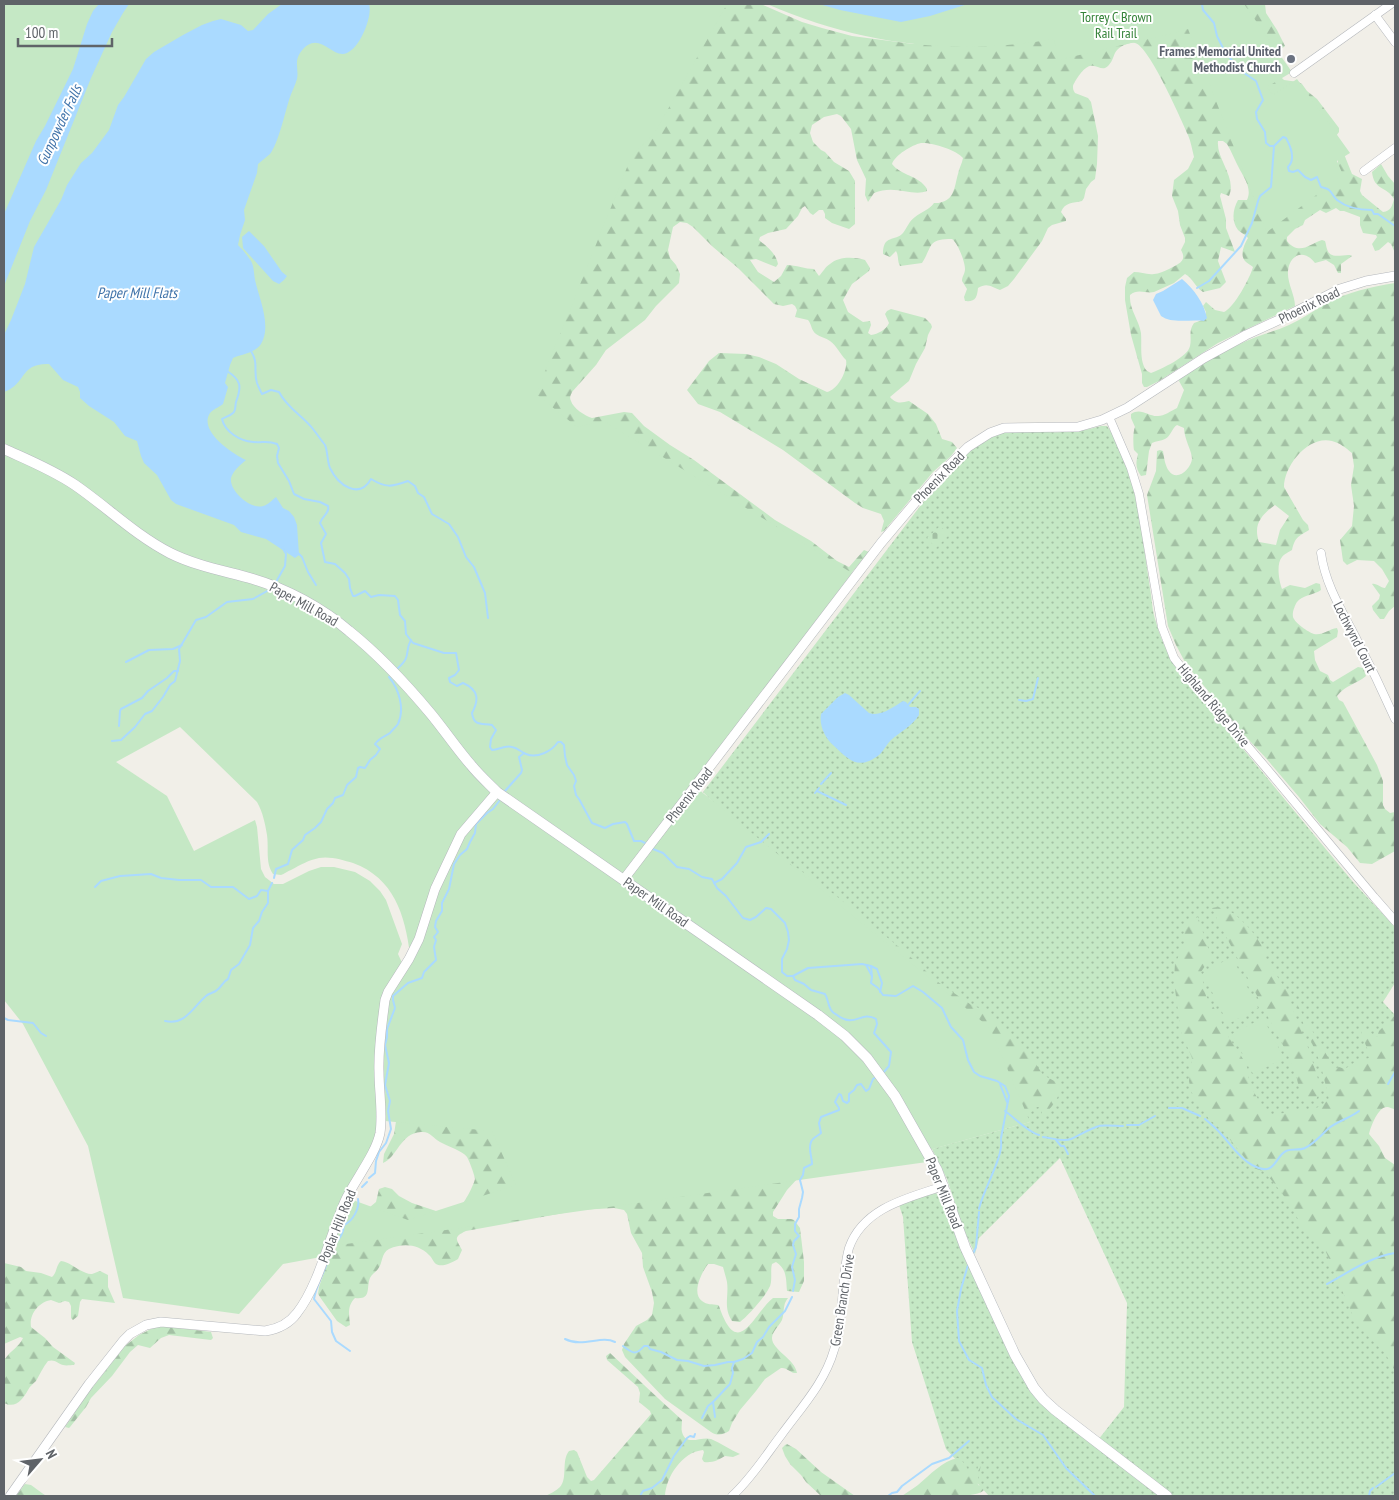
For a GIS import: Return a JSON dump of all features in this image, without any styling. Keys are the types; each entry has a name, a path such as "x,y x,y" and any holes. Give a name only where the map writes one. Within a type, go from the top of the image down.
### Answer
{"main road":[{"name":"Paper Mill Road","path":"4,449 64,478 142,536 168,552 193,563 278,588 339,622 377,656 413,693 470,765 497,792 818,1015 856,1046 868,1058 895,1096 931,1157 944,1186 973,1265 1015,1355 1034,1388 1042,1399 1055,1410 1167,1496"}],"street":[{"path":"1294,73 1391,4"},
{"path":"1375,15 1395,42"},
{"path":"1364,171 1395,148"},
{"name":"Phoenix Road","path":"624,879 881,543 925,489 952,461 978,440 1004,428 1078,427 1109,418 1204,358 1246,335 1340,289 1366,281 1395,276"},
{"name":"Highland Ridge Drive","path":"1109,418 1131,468 1139,494 1162,627 1174,658 1395,921"},
{"name":"Lochwynd Court","path":"1321,553 1325,575 1373,670 1395,719"},
{"name":"Poplar Hill Road","path":"10,1496 89,1384 130,1334 146,1325 161,1322 265,1331 281,1327 298,1312 310,1292 346,1200 379,1135 381,1101 379,1054 385,1000 388,992 407,966 432,895 461,834 497,792"},
{"name":"Green Branch Drive","path":"732,1496 763,1460 816,1387 827,1368 837,1342 846,1260 850,1246 859,1229 873,1216 891,1204 944,1186"}],"green space":[{"path":"4,4 727,4 654,134 632,155 536,394 577,427 604,421 852,573 692,784 990,1028 1030,1122 929,1150 934,1161 325,1247 321,1257 283,1264 239,1314 123,1298 88,1146 23,1024 4,1000","holes":["180,727 257,802 265,822 268,840 268,860 273,874 281,875 312,860 328,858 353,863 367,870 388,888 401,912 408,940 410,954 403,965 398,954 402,944 386,900 370,881 355,872 334,867 321,867 283,884 274,884 265,877 261,869 255,820 194,851 167,796 116,762","385,1121 492,1131 516,1185 408,1220 350,1199"]},
{"name":"Torrey C Brown Rail Trail","path":"369,4 761,4 802,22 852,36 913,44 1152,4 1265,4 1266,13 1285,46 1275,54 1278,74 1284,80 1302,84 1317,99 1339,128 1339,132 1331,143 1338,167 1338,158 1344,154 1352,174 1362,179 1360,191 1362,195 1383,212 1392,206 1394,199 1375,182 1372,172 1381,164 1395,184 1395,253 1388,242 1375,251 1372,244 1377,237 1376,235 1363,233 1360,217 1336,208 1326,213 1320,210 1305,220 1303,225 1295,229 1287,237 1287,241 1296,248 1305,248 1322,240 1325,241 1327,249 1331,254 1352,256 1341,264 1341,273 1338,273 1334,265 1326,260 1315,263 1306,256 1298,255 1289,265 1288,271 1295,306 1218,343 1159,381 1144,387 1131,335 1125,300 1125,287 1127,278 1134,272 1158,274 1181,262 1183,254 1181,250 1185,238 1172,196 1174,180 1188,169 1194,157 1189,138 1172,100 1156,69 1141,47 1135,43 1124,45 1117,50 1106,68 1088,67 1080,74 1073,86 1075,93 1088,98 1091,102 1098,136 1095,179 1086,189 1084,198 1082,201 1065,206 1061,212 1066,221 1048,228 1042,241 1008,286 1000,290 989,286 981,286 978,288 977,294 972,301 965,301 964,297 967,289 962,278 965,266 959,248 952,239 934,242 922,263 900,266 896,251 890,257 883,254 887,241 900,236 917,215 934,203 950,198 963,158 950,149 937,145 921,143 913,146 900,154 892,164 900,171 924,184 927,191 915,193 896,190 882,191 874,193 868,202 865,195 866,179 857,160 851,129 841,116 837,114 824,117 812,125 810,133 813,142 834,162 849,171 855,181 855,224 849,229 832,223 825,218 823,210 819,210 813,215 805,206 786,229 760,237 759,240 771,250 775,257 778,264 776,267 756,259 750,260 758,272 774,282 781,276 787,265 814,269 819,276 828,265 842,258 865,260 870,268 869,271 852,284 843,300 848,312 863,322 870,321 871,325 868,333 871,335 886,328 889,323 885,314 891,309 925,318 932,327 925,348 909,381 890,397 894,401 909,401 928,414 936,424 942,439 952,442 957,448 951,456 933,472 884,531 881,532 884,521 881,514 855,503 783,450 720,412 698,404 687,390 709,361 719,353 746,354 759,357 776,364 799,379 827,392 835,388 841,379 846,360 832,343 814,332 808,320 795,317 797,310 795,306 792,304 783,306 774,304 738,268 687,223 680,222 673,227 668,250 670,258 680,274 679,283 645,320 606,350 596,365 572,392 570,398 572,404 577,409 592,418 624,412 632,413 644,426 670,445 694,460 775,520 811,541 837,561 849,567 864,550 869,552 849,576 4,392","holes":["1218,141 1223,141 1229,147 1246,181 1249,192 1247,200 1238,200 1234,211 1234,219 1238,230 1248,238 1244,247 1243,257 1253,267 1249,278 1232,305 1224,312 1215,310 1206,302 1203,306 1206,312 1205,319 1194,323 1192,326 1188,350 1174,362 1151,373 1144,367 1141,353 1141,333 1131,305 1130,295 1136,292 1154,292 1174,283 1185,274 1203,292 1220,288 1226,282 1218,261 1221,247 1235,252 1226,228 1226,219 1220,196 1221,193 1229,196 1231,189 1229,175 1218,148"]},
{"name":"Torrey C Brown Rail Trail","path":"767,4 1244,4 1292,72 1267,87 1273,95 1297,79 1350,153 1337,161 1343,175 1267,232 1188,29 1058,60 1054,39 980,46 908,43 872,38 837,29"},
{"path":"1395,283 1395,606 1384,619 1380,619 1373,610 1372,606 1379,599 1380,595 1372,584 1385,588 1389,581 1382,569 1374,561 1357,560 1347,565 1343,561 1340,540 1352,526 1354,506 1351,485 1354,466 1352,453 1332,441 1323,440 1306,447 1288,470 1284,487 1303,520 1308,525 1309,530 1294,542 1292,550 1282,557 1279,568 1282,589 1290,585 1305,588 1316,583 1320,584 1321,590 1297,602 1293,617 1305,629 1314,634 1320,634 1337,628 1337,637 1314,651 1315,660 1320,671 1328,675 1333,682 1358,667 1363,668 1366,676 1344,689 1337,696 1343,702 1377,765 1383,781 1383,805 1385,809 1390,813 1395,812 1395,851 1372,864 1360,863 1347,847 1320,824 1186,664 1168,626 1147,495 1156,471 1157,451 1163,451 1168,469 1172,474 1176,475 1180,475 1189,467 1192,456 1184,428 1177,425 1167,438 1152,443 1146,475 1141,476 1136,465 1138,454 1134,450 1133,438 1135,427 1131,414 1142,412 1158,416 1168,413 1177,408 1184,390 1179,381 1181,377 1199,366 1246,341 1294,323 1342,296 1359,290","holes":["1275,505 1289,516 1280,530 1276,545 1259,542 1257,536 1258,525 1262,517 1270,509"]},
{"path":"1107,426 1117,442 1132,482 1141,525 1154,614 1169,654 1188,682 1353,882 1395,927 1395,983 1383,1002 1395,1015 1344,1104 1395,1180 1395,1496 1172,1496 1098,1440 1124,1407 1127,1303 1060,1158 979,1238 975,1254 963,1228 947,1179 932,1149 1030,1122 703,792 946,472 964,455 984,439 998,432 1016,430 1062,432"},
{"path":"940,526 949,535 936,548 927,538"},
{"path":"769,846 835,895 905,952 938,982 970,1004 993,1015 1034,1061 1043,1075 1062,1086 1049,1110 1042,1115 1042,1109 1039,1107 1031,1112 1025,1110"},
{"path":"1218,907 1234,914 1258,939 1265,953 1265,958 1290,996 1291,1005 1318,1079 1320,1092 1316,1099 1308,1101 1301,1097 1297,1079 1288,1055 1212,908"},
{"path":"1198,917 1211,957 1201,972 1206,996 1218,1014 1226,1033 1245,1062 1248,1070 1249,1084 1267,1114 1313,1109 1329,1099 1320,1062 1297,1005 1335,1069 1339,1067 1345,1069 1355,1062 1369,1058 1361,1029 1363,1028 1377,1037 1379,1031 1395,1015 1395,1110 1387,1107 1381,1110 1373,1122 1369,1134 1379,1146 1385,1158 1395,1165 1395,1371 1385,1353 1367,1335 1353,1316 1326,1252 1300,1223 1290,1204 1274,1183 1263,1171 1253,1168 1223,1131 1209,1119 1191,1091 1189,1081 1192,1058 1181,1032 1174,982 1175,963 1185,944 1184,926"},
{"path":"1232,957 1258,1008 1228,1024 1203,974 1205,971"},
{"path":"1263,1018 1284,1058 1253,1074 1232,1034"},
{"path":"397,1115 798,1178 787,1190 773,1212 773,1216 778,1219 794,1220 800,1228 804,1281 799,1292 787,1291 784,1271 776,1262 772,1264 771,1283 767,1292 740,1322 732,1321 729,1316 727,1282 723,1267 708,1264 697,1288 697,1293 702,1301 718,1305 726,1322 733,1331 739,1332 746,1329 773,1298 788,1298 785,1303 782,1320 774,1331 772,1338 776,1347 792,1363 797,1373 781,1368 765,1379 740,1410 729,1431 722,1434 711,1432 665,1399 625,1357 622,1350 636,1326 652,1315 654,1303 643,1267 642,1253 631,1233 627,1214 624,1210 614,1208 580,1210 466,1231 457,1237 462,1250 458,1259 444,1265 436,1264 425,1251 415,1247 405,1245 389,1249 386,1251 378,1269 370,1278 366,1295 355,1298 351,1304 349,1310 350,1325 346,1327 337,1321 322,1300 318,1294 319,1287 328,1261 335,1251 339,1240 364,1212 376,1202 379,1189 385,1187 392,1189 399,1196 412,1203 436,1211 441,1218 460,1207 475,1179 465,1155 424,1132 414,1133 408,1137 392,1156 383,1163 384,1154 394,1134"},
{"path":"931,1193 940,1195 1026,1382 1161,1496 989,1496 946,1449 912,1342 903,1217 899,1205"},
{"path":"61,1261 88,1274 100,1271 108,1275 108,1287 115,1303 82,1299 78,1316 73,1320 71,1318 69,1302 59,1303 51,1300 39,1306 33,1313 31,1327 53,1347 75,1363 74,1365 66,1365 48,1361 36,1381 21,1400 16,1404 8,1405 4,1403 4,1363 5,1359 23,1338 20,1337 4,1344 4,1263 21,1267 26,1271 52,1277"},
{"path":"165,1326 211,1332 213,1338 211,1340 169,1335 161,1338 150,1348 138,1345 91,1398 70,1427 65,1427 88,1393 125,1346 139,1335 153,1328"},
{"path":"610,1353 682,1420 682,1432 687,1439 711,1439 740,1454 733,1457 725,1456 715,1461 707,1462 704,1462 702,1459 703,1450 688,1455 676,1467 668,1481 665,1496 545,1496 560,1487 564,1479 565,1460 569,1451 574,1450 577,1452 587,1477 591,1481 594,1480 651,1414 639,1402 640,1393 638,1387 607,1360 606,1356"},
{"path":"787,1444 796,1449 821,1472 855,1496 821,1496 790,1464 782,1448"},
{"path":"958,1458 969,1471 977,1470 977,1465 981,1465 978,1485 984,1487 984,1490 979,1493 958,1496 902,1496 941,1465"},
{"path":"25,1484 31,1485 46,1496 16,1496"}],"water":[{"name":"Gunpowder Falls","path":"99,4 129,4 112,32 91,78 46,190 30,221 4,286 4,214 36,141 73,69 87,24 93,11"},
{"name":"Paper Mill Flats","path":"282,4 369,4 370,9 361,38 352,50 341,54 319,43 313,43 307,46 298,56 296,82 273,149 258,164 257,173 244,210 245,220 238,245 253,265 265,321 264,337 256,349 233,358 225,383 228,387 223,404 210,413 208,420 209,427 219,441 233,453 246,460 239,466 231,478 231,483 237,494 247,502 258,506 267,505 276,497 283,508 294,517 297,525 299,555 295,558 266,539 241,532 234,525 176,504 171,500 157,475 144,463 137,441 125,436 114,422 89,406 80,398 78,387 63,380 49,364 39,365 28,370 17,384 4,392 4,335 25,284 34,247 81,163 92,153 109,130 118,105 146,59 154,52 183,35 213,21 221,19 241,25 248,31 253,30 268,14"},
{"path":"819,4 968,4 930,16 901,22"},
{"path":"249,231 264,246 282,272 287,276 279,284 273,281 243,248 242,237"},
{"path":"1182,279 1191,287 1201,302 1207,318 1204,321 1176,321 1161,316 1153,300 1156,294"},
{"path":"845,693 869,713 882,713 903,701 910,707 919,709 919,715 909,726 891,740 879,755 865,762 854,762 830,742 823,731 821,722 821,714 838,697"}],"waterway":[{"path":"1202,4 1203,10 1214,23 1217,36 1223,48 1238,69 1256,81 1263,100 1256,112 1257,119 1265,132 1266,143 1274,146"},
{"path":"1197,288 1209,281 1241,246 1252,223 1260,196 1271,187 1274,146 1283,137 1286,138 1290,145 1292,153 1292,160 1288,167 1289,171 1298,170 1311,180 1317,177 1321,187 1328,189 1341,203 1354,208 1372,210 1374,214 1378,214 1395,226"},
{"path":"251,351 255,360 257,383 262,394 271,390 279,392 286,403 309,424 325,445 330,468 338,480 349,488 355,489 361,489 371,479 389,486 408,481 424,497 432,514 449,524 458,537 466,557 474,567 485,593 488,618"},
{"path":"227,371 238,381 239,392 235,411 222,419 226,428 243,440 277,444 279,448 278,463 289,481 294,494 328,506 328,511 320,523 326,534 321,543 325,562 335,564 345,573 349,579 353,596 365,591 371,597 379,595 395,596 398,600 400,615 405,621 406,634 413,643 444,653 456,653 459,670 449,678 450,682 457,686 463,683 475,692 476,704 472,713 473,717 479,724 492,725 496,730 491,739 490,747 492,750 509,747 535,756 548,751 558,742 561,742 564,745 567,765 576,781 574,786 576,795 592,823 605,828 613,824 625,822 634,841 645,843"},
{"path":"276,582 285,566 286,554 282,547"},
{"path":"298,553 302,557 316,585"},
{"path":"112,741 121,740 145,714 152,711 170,685 175,681 180,661 179,649 196,620 206,617 227,602 253,599 269,590"},
{"path":"398,668 405,660 411,640"},
{"path":"126,662 149,650 173,649 182,645"},
{"path":"119,726 121,709 142,698 174,671 178,671"},
{"path":"274,878 276,869 288,864 292,850 303,840 305,835 321,822 335,798 343,795 347,785 356,777 358,768 365,768 376,755 380,749 375,744 390,733 398,724 401,712 400,699 396,687 389,677"},
{"path":"1019,700 1033,699 1038,678"},
{"path":"908,705 920,691"},
{"path":"505,791 521,773 519,757 524,753"},
{"path":"821,784 831,773"},
{"path":"815,793 819,788"},
{"path":"817,791 846,805"},
{"path":"369,1178 375,1173 379,1152 386,1143 391,1129 388,1111 390,1101 385,1085 389,1063 385,1045 387,1029 395,1008 393,996 408,983 422,978 424,972 436,960 434,947 436,940 434,937 438,932 435,927 436,921 442,911 442,903 449,889 454,864 467,849 475,833 476,824 500,800"},
{"path":"714,883 722,879 737,863 746,847 761,842 769,834"},
{"path":"653,849 663,853 677,867 689,869 702,877 712,879 717,888 726,896 743,918 750,920 766,908 771,909 785,923 788,932 789,940 782,959 782,972 787,976 793,976 808,968 862,964 877,969 882,983 880,992"},
{"path":"95,887 101,881 120,876 151,874 161,878 201,880 211,887 233,887 249,899 257,896 261,890 268,891"},
{"path":"165,1021 172,1022 183,1018 206,996 219,989 228,979 231,970 239,964 250,945 253,928 259,921 268,903 268,891 272,883"},
{"path":"866,965 872,976"},
{"path":"871,966 871,983 883,995 896,996 913,986 942,1008 951,1027 963,1040 968,1060 974,1072 1005,1086 1009,1096 1001,1138"},
{"path":"793,976 795,980 811,990 825,994 831,1011 843,1019 853,1020 866,1017 876,1019 877,1024 874,1033 891,1052 889,1066 883,1073"},
{"path":"4,1018 33,1023 46,1036"},
{"path":"1388,1084 1395,1072"},
{"path":"793,1291 795,1280 792,1267 796,1254 793,1245 799,1236 795,1231 795,1224 799,1217 803,1192 800,1180 804,1168 812,1164 811,1142 821,1133 819,1123 821,1117 839,1110 835,1102 839,1094 843,1101 847,1103 849,1101 849,1094 857,1085 861,1084 866,1091 876,1077"},
{"path":"1000,1084 1007,1102"},
{"path":"1169,1108 1182,1108 1200,1116"},
{"path":"1005,1111 1026,1128 1039,1135"},
{"path":"1205,1119 1244,1159 1252,1165 1266,1169 1274,1165 1286,1151 1305,1148 1329,1128 1359,1111"},
{"path":"1127,1125 1139,1125 1155,1116"},
{"path":"1043,1137 1068,1140 1099,1126 1123,1126"},
{"path":"979,1209 999,1155 1001,1140"},
{"path":"1056,1140 1061,1146 1064,1146 1068,1154"},
{"path":"362,1187 367,1182"},
{"path":"332,1249 341,1236 344,1225 355,1214 358,1199"},
{"path":"972,1256 976,1247 979,1212"},
{"path":"1327,1284 1368,1261 1395,1253"},
{"path":"327,1263 314,1299 331,1321 332,1332 336,1341 350,1351"},
{"path":"968,1265 957,1311 959,1341 969,1360 982,1368 986,1385 992,1397 1016,1419 1043,1435 1066,1468 1095,1496"},
{"path":"623,1346 634,1352 639,1351 644,1346 648,1346 650,1349 677,1360 704,1366 734,1362 752,1353 757,1342 785,1311 792,1297"},
{"path":"565,1339 578,1342 604,1340 615,1342"},
{"path":"702,1418 708,1406 730,1384 734,1362"},
{"path":"713,1402 715,1417"},
{"path":"640,1496 643,1491 652,1488 662,1480 674,1456 687,1438 690,1436 694,1437 695,1434"},
{"path":"888,1496 897,1492 902,1486 932,1464 949,1458 969,1441"},
{"path":"1376,1487 1395,1473"},
{"path":"1369,1496 1373,1488"}],"place":[{"name":"Frames Memorial United Methodist Church","path":"1291,59"}]}
